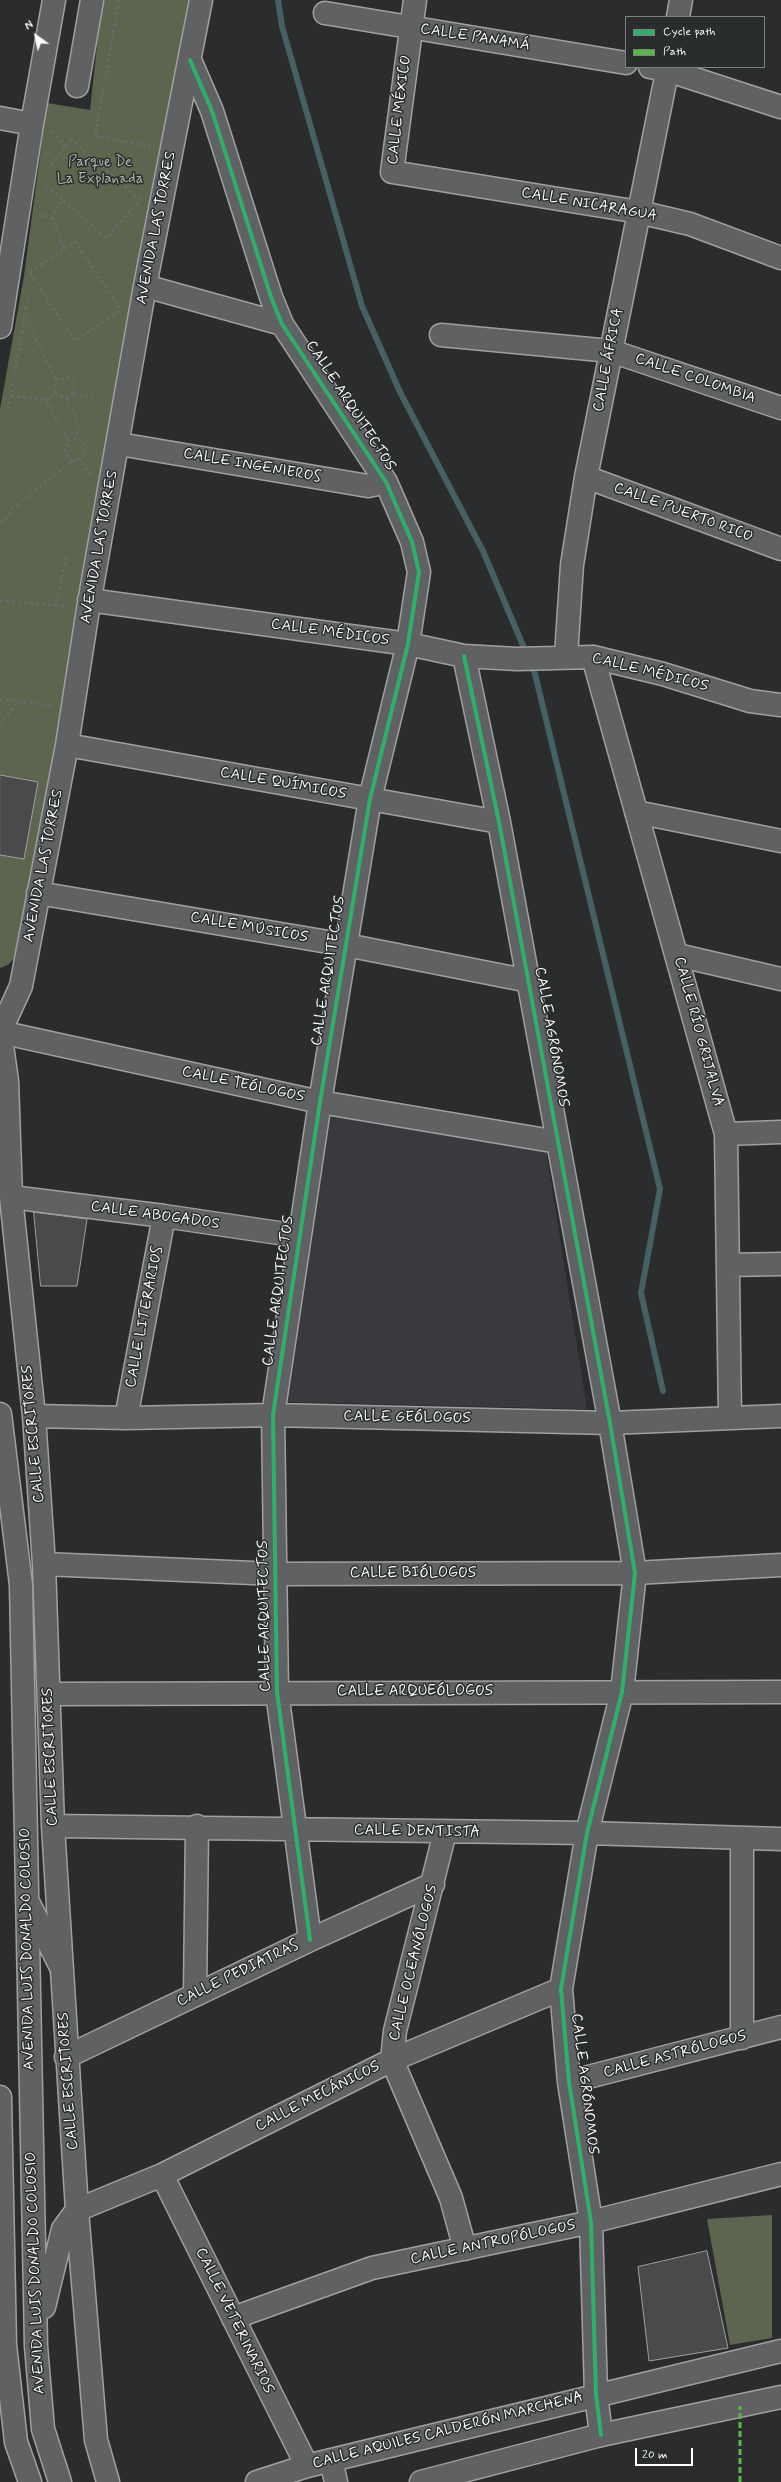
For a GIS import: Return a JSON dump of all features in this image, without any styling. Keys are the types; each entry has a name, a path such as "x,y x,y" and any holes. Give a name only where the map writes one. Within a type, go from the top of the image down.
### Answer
{"street":[{"path":"0,327 17,274 40,126 54,0"},
{"path":"77,86 92,0"},
{"name":"AVENIDA LAS TORRES","path":"0,1031 10,988 38,893 67,745 90,600 119,444 145,286 201,0"},
{"name":"CALLE MÉXICO","path":"392,172 410,27 415,0"},
{"path":"678,16 682,0"},
{"name":"CALLE PANAMÁ","path":"324,13 625,63"},
{"name":"CALLE ARQUITECTOS","path":"190,60 212,111 271,297 282,324 386,482 412,542 419,572 408,644 370,799 299,1236 274,1415 277,1692 294,1830 310,1940"},
{"path":"662,68 781,107"},
{"name":"CALLE ÁFRICA","path":"566,656 572,565 586,477 639,212 662,68"},
{"path":"0,118 40,126"},
{"name":"CALLE NICARAGUA","path":"392,172 639,212 690,224 781,258"},
{"path":"145,286 282,324"},
{"name":"CALLE COLOMBIA","path":"441,335 611,351 781,408"},
{"name":"CALLE INGENIEROS","path":"119,444 368,486 386,482"},
{"name":"CALLE PUERTO RICO","path":"586,477 781,549"},
{"name":"CALLE MÉDICOS","path":"90,600 408,644 464,656 517,659 566,656 593,657 663,674 750,701 781,705"},
{"name":"CALLE AGRÓNOMOS","path":"464,656 499,822 529,981 610,1423 635,1573 622,1692 587,1833 561,1989 569,2082 591,2222 596,2394 602,2435"},
{"name":"CALLE RÍO GRIJALVA","path":"593,657 726,1134 730,1418"},
{"name":"CALLE QUÍMICOS","path":"67,745 499,822"},
{"path":"636,812 781,841"},
{"name":"CALLE MÚSICOS","path":"38,893 346,945 529,981"},
{"path":"677,956 781,979"},
{"name":"CALLE TEÓLOGOS","path":"0,1031 320,1102 558,1142"},
{"name":"CALLE ESCRITORES","path":"0,1031 7,1081 11,1197 34,1416 44,1564 53,1826 66,2057 77,2210 96,2440 108,2482"},
{"path":"726,1134 781,1132"},
{"name":"CALLE ABOGADOS","path":"11,1197 164,1216 299,1236"},
{"name":"CALLE LITERARIOS","path":"126,1418 164,1216"},
{"path":"728,1265 781,1264"},
{"name":"AVENIDA LUIS DONALDO COLOSIO","path":"0,1414 21,1585 36,2346 43,2430 60,2482"},
{"name":"CALLE GEÓLOGOS","path":"34,1416 126,1418 274,1415 610,1423 781,1416"},
{"name":"CALLE BIÓLOGOS","path":"44,1564 276,1574 635,1573 781,1565"},
{"name":"CALLE ARQUEÓLOGOS","path":"49,1694 277,1692 781,1692"},
{"name":"CALLE DENTISTA","path":"53,1826 197,1826 294,1830 587,1833 742,1839 781,1839"},
{"path":"195,1995 197,1826"},
{"name":"CALLE OCEANÓLOGOS","path":"445,1832 395,2031 392,2060 451,2198 465,2249"},
{"path":"742,1839 742,2038"},
{"name":"CALLE PEDIATRAS","path":"66,2057 310,1940 433,1884"},
{"path":"27,1899 61,1967"},
{"name":"CALLE MECÁNICOS","path":"77,2210 162,2176 392,2060 561,1989"},
{"name":"CALLE ASTRÓLOGOS","path":"569,2082 781,2027"},
{"name":"AVENIDA LUIS DONALDO COLOSIO","path":"0,2097 2,2341 16,2442 30,2482"},
{"name":"CALLE ANTROPÓLOGOS","path":"233,2318 372,2268 591,2222 781,2174"},
{"name":"CALLE VETERINARIOS","path":"162,2176 306,2466"},
{"path":"36,2346 52,2267 63,2229 77,2210"},
{"name":"CALLE AQUILES CALDERÓN MARCHENA","path":"257,2482 306,2466 596,2394 781,2351"},
{"path":"421,2482 602,2435 781,2397"},
{"path":"331,2460 336,2482"}],"path":[{"path":"119,0 95,136 158,147"},
{"path":"40,126 57,134 66,147"},
{"path":"38,179 106,238 140,200 72,140 43,174"},
{"path":"63,200 53,212 52,218 64,249"},
{"path":"32,213 52,218"},
{"path":"75,242 121,310 75,341 17,274 75,242"},
{"path":"8,410 26,315 28,294"},
{"path":"10,396 46,400 55,393 56,380 26,315"},
{"path":"56,380 68,377 74,382 75,393"},
{"path":"0,523 19,504 26,500 71,462 80,459 86,454 85,445 78,438 77,420 66,398 55,393"},
{"path":"66,398 75,393 97,399"},
{"path":"46,400 68,440 65,452 71,462"},
{"path":"68,440 78,438"},
{"path":"80,459 92,477"},
{"path":"0,601 56,605 66,557"},
{"path":"0,699 73,709"},
{"path":"0,724 20,701"}],"shaded area":[{"path":"331,1115 546,1150 587,1409 286,1402"}],"green space":[{"name":"Parque De La Explanada","path":"102,0 193,0 18,954 8,965 0,968 0,409 24,276 47,103 90,110"},
{"path":"772,2215 772,2338 730,2345 707,2219"}],"building":[{"path":"0,775 38,782 24,859 0,855"},
{"path":"34,1212 87,1219 77,1286 41,1286"},
{"path":"707,2251 728,2348 649,2361 638,2267"}],"waterway":[{"path":"278,0 282,26 362,306 400,392 483,551 527,655"},
{"path":"531,663 535,674 660,1189 641,1293 663,1391"}],"marked path":[{"path":"740,2406 740,2482"}],"cycle path":[{"path":"190,60 212,111 271,297 282,324 386,482 412,542 419,572 408,644 370,799 320,1102 273,1415 277,1692 310,1940"},
{"path":"464,656 499,822 610,1423 635,1573 622,1692 587,1833 561,1989 569,2082 591,2222 596,2394 601,2435"}]}
